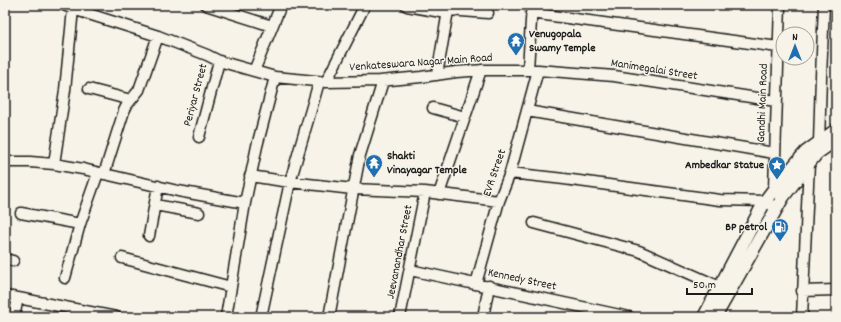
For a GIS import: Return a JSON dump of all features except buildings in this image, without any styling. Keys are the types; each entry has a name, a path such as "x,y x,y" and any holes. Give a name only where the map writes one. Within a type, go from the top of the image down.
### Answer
{"main road":[{"path":"715,317 776,208 778,193 806,152 836,130"},
{"path":"704,317 765,201 778,193 809,163 817,153 836,140"}],"street":[{"path":"206,5 272,26"},
{"path":"254,71 281,5"},
{"path":"261,317 290,182 322,82 364,5"},
{"name":"Gandhi Main Road","path":"779,26 780,5"},
{"path":"819,143 824,5"},
{"path":"407,6 488,13"},
{"path":"54,164 64,90 68,7"},
{"name":"Venkateswara Nagar Main Road","path":"68,7 158,36 219,61 275,77 322,82 383,81 481,70 528,70"},
{"path":"437,75 448,9"},
{"path":"528,70 532,9 775,47"},
{"path":"65,278 80,224 101,174 124,111 139,90 158,36"},
{"name":"Periyar Street","path":"199,137 219,61"},
{"name":"Gandhi Main Road","path":"777,66 774,153 778,193"},
{"path":"439,194 481,70"},
{"name":"Manimegalai Street","path":"528,70 614,76 776,101"},
{"name":"EVR Street","path":"476,284 499,201 510,173 538,70"},
{"path":"226,317 256,146 275,77"},
{"path":"329,317 360,154 383,81"},
{"path":"90,89 131,100"},
{"path":"433,108 465,117"},
{"path":"527,111 774,153"},
{"path":"5,162 54,164 178,191 245,203"},
{"path":"802,317 802,290 809,163"},
{"path":"510,173 720,200 765,201 776,208"},
{"path":"250,176 353,189 425,192 499,201"},
{"path":"149,236 158,186"},
{"name":"Jeevanandhar Street","path":"400,317 425,192"},
{"path":"155,205 199,213"},
{"path":"21,213 80,224"},
{"path":"534,223 639,251 720,287"},
{"path":"122,258 231,286"},
{"name":"Kennedy Street","path":"410,270 630,317"},
{"path":"483,317 489,286"},
{"path":"802,290 836,290"},
{"path":"5,296 116,317"},
{"path":"14,317 18,298"}],"place":[{"name":"Venugopala Swamy Temple","path":"516,56"},
{"name":"Shakti Vinayagar Temple","path":"374,178"},
{"name":"Ambedkar Statue","path":"777,180"},
{"name":"BP petrol","path":"780,242"}]}
